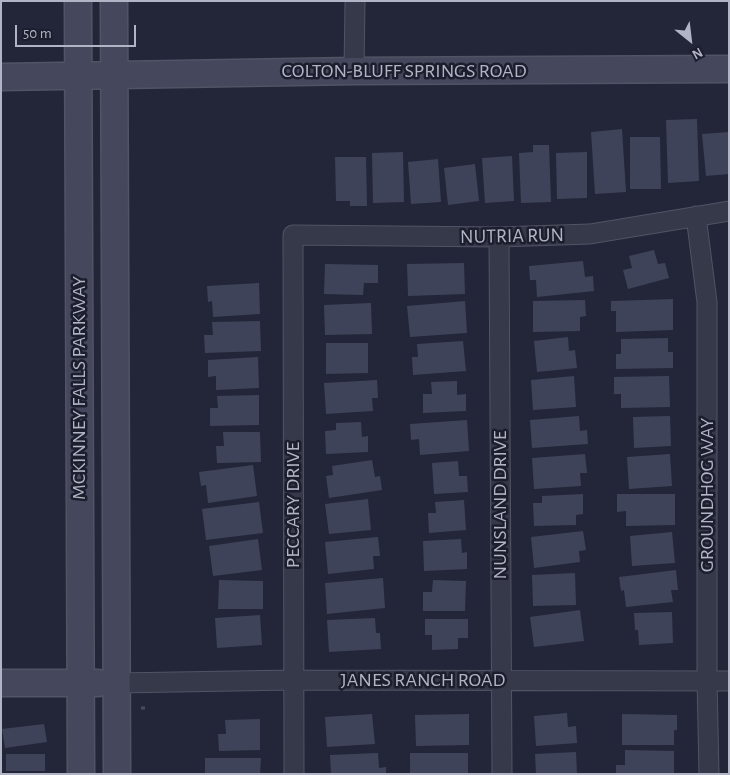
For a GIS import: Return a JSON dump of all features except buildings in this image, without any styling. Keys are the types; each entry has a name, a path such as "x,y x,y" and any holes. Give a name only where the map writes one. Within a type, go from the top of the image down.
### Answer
{"main road":[{"name":"MCKINNEY FALLS PARKWAY","path":"78,1 81,774"},
{"name":"MCKINNEY FALLS PARKWAY","path":"114,1 117,774"},
{"name":"COLTON-BLUFF SPRINGS ROAD","path":"1,78 354,71 729,69"},
{"path":"1,683 117,683"}],"street":[{"path":"354,71 356,2"},
{"name":"NUTRIA RUN","path":"293,235 499,237 590,234 729,211"},
{"name":"GROUNDHOG WAY","path":"696,216 707,302 707,680 709,774"},
{"name":"PECCARY DRIVE","path":"293,235 294,774"},
{"name":"NUNSLAND DRIVE","path":"499,237 502,774"},
{"name":"JANES RANCH ROAD","path":"117,683 293,680 729,681"}],"path":[{"path":"141,708 148,708"}]}
